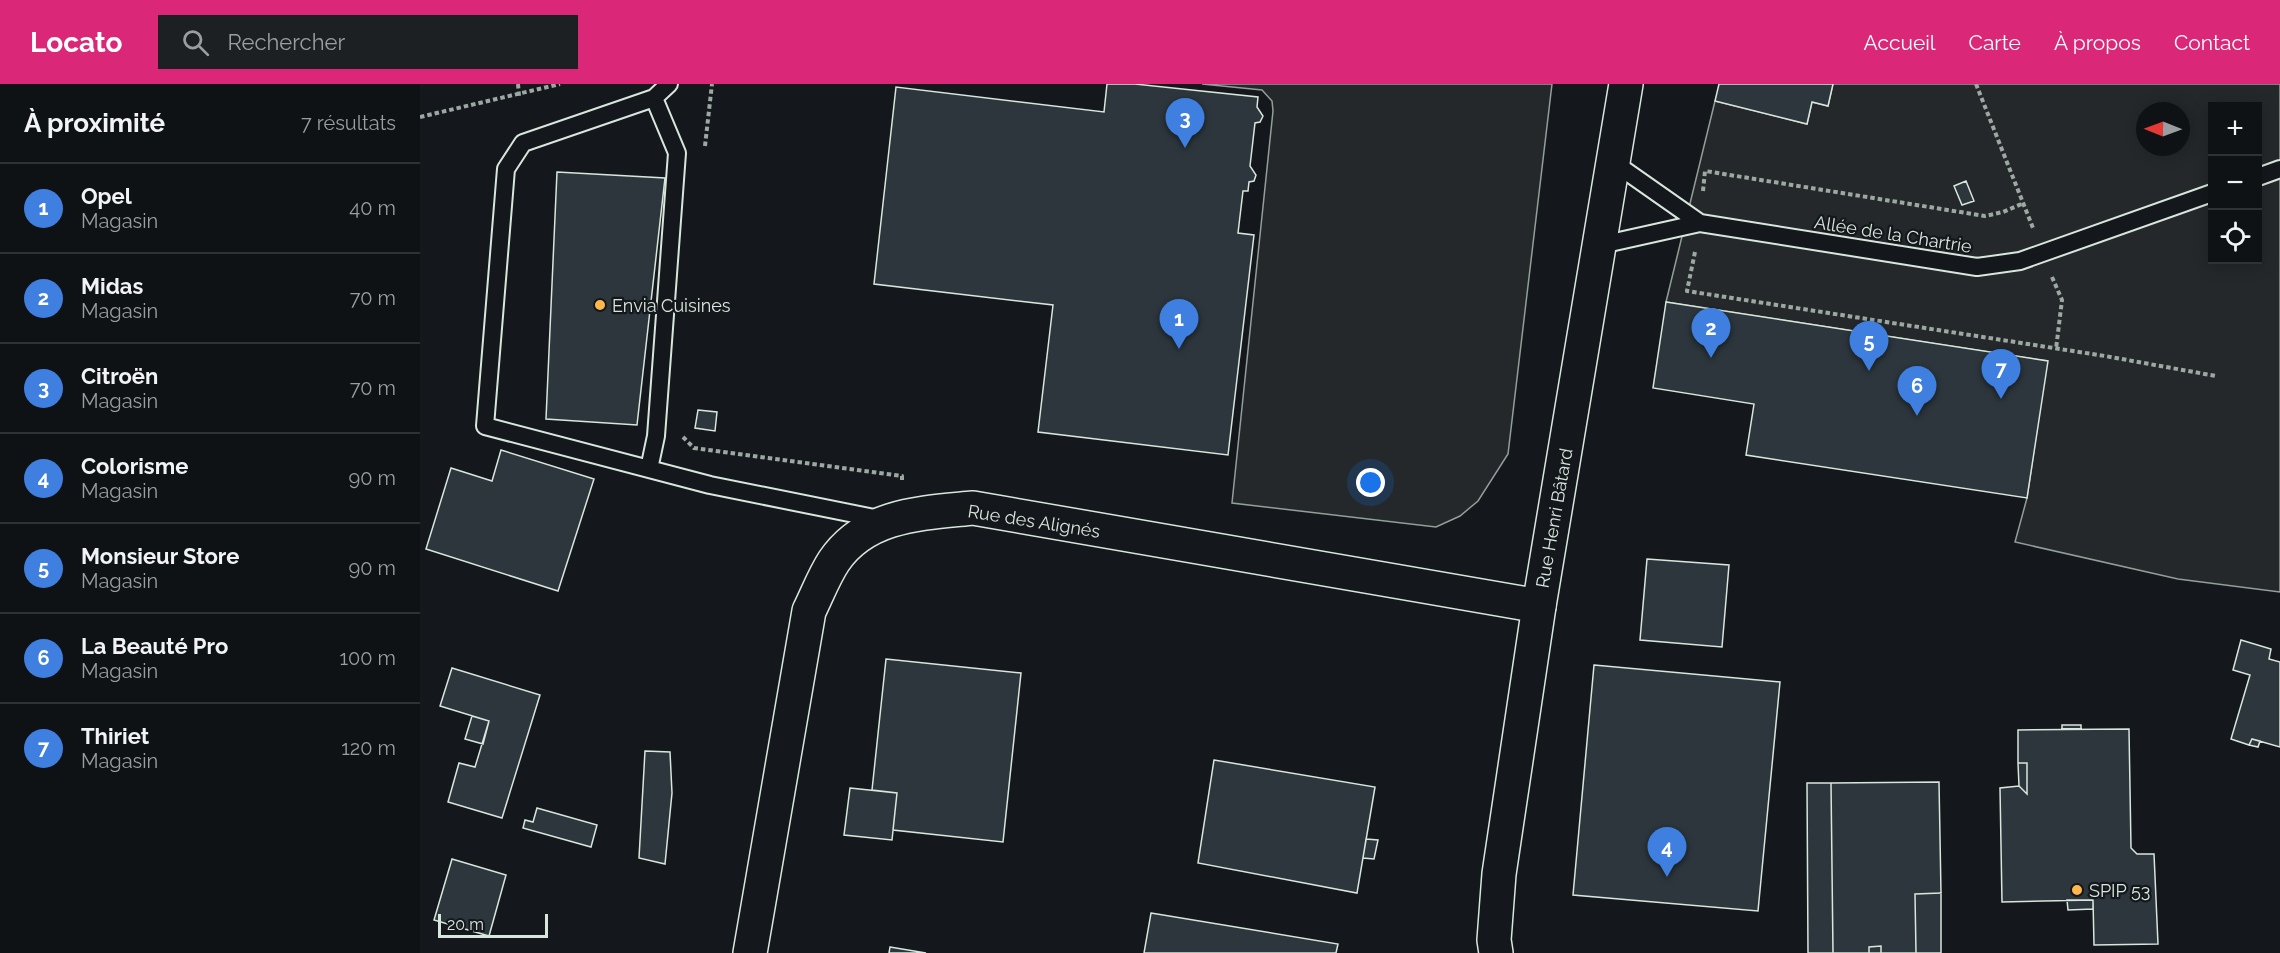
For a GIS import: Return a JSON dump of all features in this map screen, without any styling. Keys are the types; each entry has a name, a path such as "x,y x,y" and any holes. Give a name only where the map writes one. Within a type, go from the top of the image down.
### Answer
{"street":[{"name":"Rue Henri Bâtard","path":"1496,953 1494,940 1499,874 1539,606 1626,84"},
{"name":"Rue des Alignés","path":"750,953 809,611 834,560 852,541 898,517 973,508 1539,606"}],"lane":[{"path":"669,84 654,98 523,143 506,169 485,426 710,485 898,517"},
{"path":"649,469 656,436 677,153 654,98"},
{"name":"Allée de la Chartrie","path":"1613,162 1700,223 1977,267 2020,261 2208,194"},
{"path":"2262,176 2280,169"},
{"path":"1600,245 1700,223"}],"path":[{"path":"518,84 519,96"},
{"path":"420,117 519,96 560,84"},
{"path":"704,155 712,84"},
{"path":"1976,84 2062,300 2056,349"},
{"path":"2024,203 2003,212 1985,216 1705,171 1700,223 1687,291 2216,376"},
{"path":"682,436 694,448 902,476 898,517"}],"shaded area":[{"path":"1202,84 1552,84 1508,454 1478,501 1460,516 1436,527 1232,503 1273,111 1272,101 1262,90"},
{"path":"1833,84 2280,84 2280,592 2178,579 2015,542 2027,498 2047,361 1666,302 1715,101 1807,124 1812,102 1828,106"}],"building":[{"path":"1107,84 1135,84 1258,97 1257,107 1263,116 1260,122 1255,123 1250,166 1256,175 1254,181 1249,182 1248,191 1243,191 1238,233 1254,235 1228,455 1038,432 1053,305 874,284 896,87 1104,112"},
{"path":"1719,84 1833,84 1828,106 1812,102 1807,124 1715,101"},
{"path":"557,172 665,178 637,425 546,419"},
{"path":"1966,181 1974,201 1962,205 1954,186"},
{"path":"1666,302 2048,361 2027,498 1746,455 1754,404 1653,388"},
{"path":"698,410 717,412 715,431 695,428"},
{"path":"501,450 594,479 558,591 426,549 451,468 492,481"},
{"path":"1647,559 1729,565 1722,647 1640,640"},
{"path":"2241,640 2271,649 2269,659 2280,662 2280,747 2252,739 2249,745 2231,739 2250,675 2233,670"},
{"path":"886,659 1021,673 1003,842 893,830 897,793 872,790"},
{"path":"1594,665 1780,682 1758,911 1573,895"},
{"path":"452,668 540,695 502,818 448,802 459,763 475,767 489,721 440,706"},
{"path":"472,716 489,721 483,744 465,739"},
{"path":"2062,725 2081,725 2081,729 2062,729"},
{"path":"2129,729 2131,848 2137,854 2154,854 2158,944 2094,945 2093,900 2002,902 2000,788 2019,786 2027,794 2027,763 2018,763 2018,730"},
{"path":"2252,739 2260,741 2258,747 2249,745"},
{"path":"645,751 670,752 672,793 665,864 639,858"},
{"path":"1214,760 1375,787 1357,893 1198,863"},
{"path":"2018,763 2027,763 2027,794 2019,786"},
{"path":"1939,782 1941,893 1915,894 1916,953 1881,953 1881,946 1869,947 1869,953 1833,953 1831,783"},
{"path":"1807,783 1831,783 1833,953 1808,953"},
{"path":"850,788 897,793 892,840 844,835"},
{"path":"537,808 597,825 591,847 523,828 525,820 533,822"},
{"path":"1366,839 1378,840 1374,859 1363,858"},
{"path":"452,859 506,875 489,936 434,920"},
{"path":"1941,893 1941,953 1916,953 1915,894"},
{"path":"2067,900 2093,900 2093,909 2068,910"},
{"path":"1151,913 1338,944 1336,953 1144,953"},
{"path":"1881,946 1881,953 1869,953 1869,947"},
{"path":"890,947 926,953 889,953"}],"place":[{"name":"Citroën","path":"1185,148"},
{"name":"Envia Cuisines","path":"600,305"},
{"name":"Opel","path":"1179,349"},
{"name":"Midas","path":"1711,358"},
{"name":"Monsieur Store","path":"1869,371"},
{"name":"Thiriet","path":"2001,399"},
{"name":"La Beauté Pro","path":"1917,416"},
{"name":"Colorisme","path":"1667,877"},
{"name":"SPIP 53","path":"2077,890"}]}
